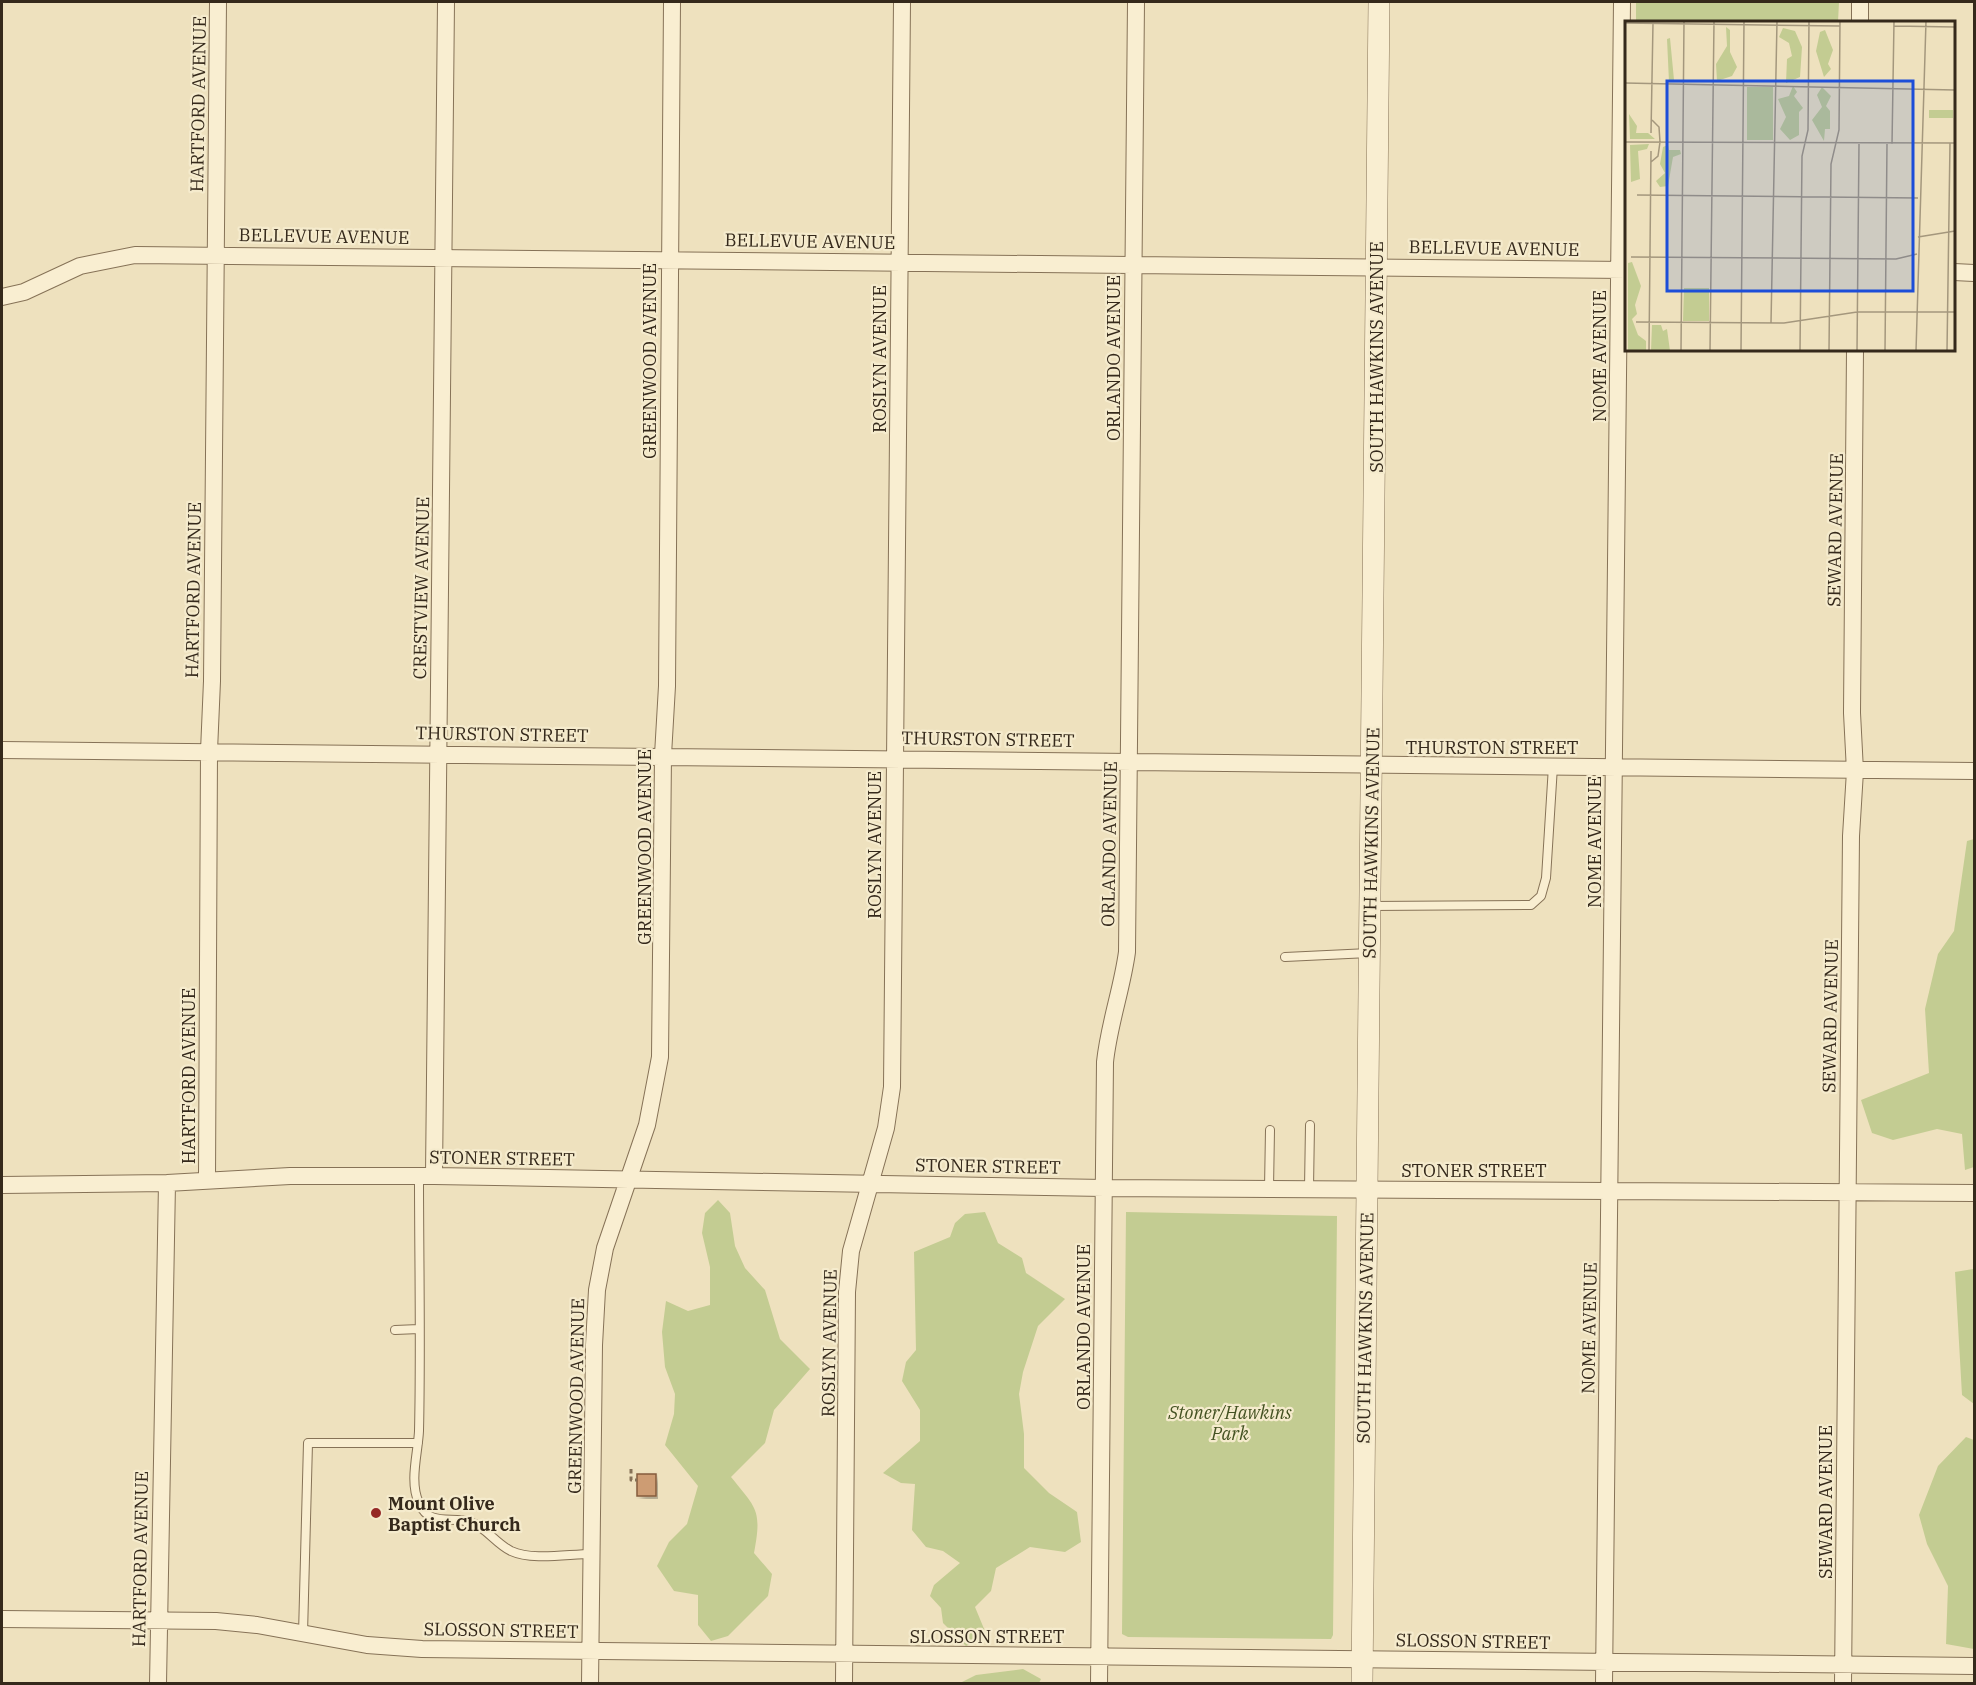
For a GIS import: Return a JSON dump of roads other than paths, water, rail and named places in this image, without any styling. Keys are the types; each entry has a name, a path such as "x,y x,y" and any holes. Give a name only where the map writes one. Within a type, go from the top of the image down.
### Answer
{"street":[{"name":"HARTFORD AVENUE","path":"207,1179 209,751 218,2"},
{"name":"CRESTVIEW AVENUE","path":"427,1176 439,752 446,2"},
{"name":"GREENWOOD AVENUE","path":"590,1683 594,1345 597,1290 605,1248 647,1125 660,1057 663,755 667,686 672,2"},
{"name":"ROSLYN AVENUE","path":"844,1683 848,1292 851,1251 886,1128 892,1087 902,2"},
{"name":"ORLANDO AVENUE","path":"1099,1683 1105,1062 1109,1027 1123,980 1127,952 1136,2"},
{"name":"SOUTH HAWKINS AVENUE","path":"1362,1683 1378,2"},
{"name":"NOME AVENUE","path":"1604,1683 1614,767 1623,270 1622,2"},
{"path":"1860,2 1860,21"},
{"name":"BELLEVUE AVENUE","path":"2,297 24,292 80,266 107,258 135,255 669,258 1623,270"},
{"path":"1955,272 1974,273"},
{"name":"SEWARD AVENUE","path":"1843,1683 1851,836 1855,771 1852,713 1855,351"},
{"name":"THURSTON STREET","path":"2,750 439,752 1974,771"},
{"name":"STONER STREET","path":"2,1185 427,1176 1104,1188 1974,1193"},
{"name":"HARTFORD AVENUE","path":"158,1683 167,1183"},
{"name":"SLOSSON STREET","path":"2,1619 159,1620 257,1625 367,1645 422,1649 1974,1666"}],"lane":[{"path":"1370,906 1531,905 1541,896 1546,878 1553,766"},
{"path":"1285,957 1370,953"},
{"path":"1309,1188 1310,1125"},
{"path":"1269,1188 1270,1130"},
{"path":"427,1176 419,1329 418,1443 415,1479 418,1502 426,1514 438,1520 476,1524 512,1551 529,1555 592,1554"},
{"path":"395,1330 419,1329"},
{"path":"303,1634 308,1443 418,1443"}],"place":[{"name":"Mount Olive Baptist Church","path":"376,1513"}],"park label":[{"name":"Stoner/Hawkins Park","path":"1230,1422"}]}
